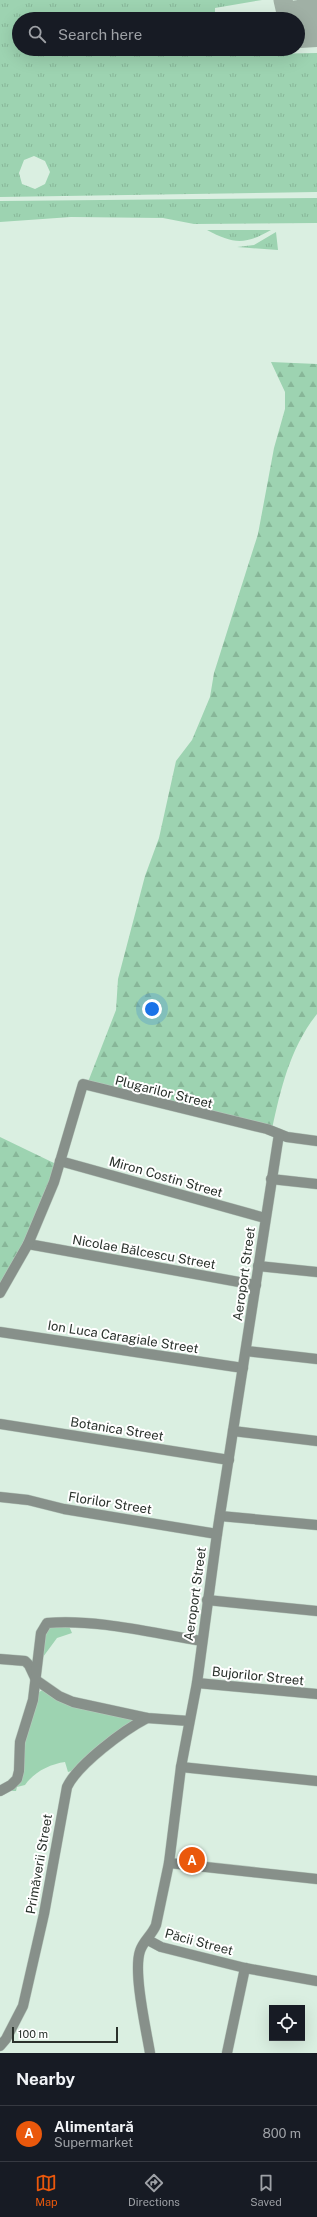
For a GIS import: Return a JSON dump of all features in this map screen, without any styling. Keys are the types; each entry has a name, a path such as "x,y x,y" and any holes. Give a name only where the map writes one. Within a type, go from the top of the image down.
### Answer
{"street":[{"name":"Plugarilor Street","path":"60,1161 83,1084 267,1129 279,1134 317,1141"},
{"name":"Aeroport Street","path":"150,2053 143,2017 137,1961 140,1949 148,1940 156,1925 169,1863 181,1767 197,1683 207,1600 279,1134"},
{"name":"Miron Costin Street","path":"60,1161 265,1218"},
{"path":"0,1293 28,1244 54,1182 60,1161"},
{"path":"271,1179 317,1184"},
{"name":"Nicolae Bălcescu Street","path":"28,1244 256,1285"},
{"path":"258,1266 317,1272"},
{"name":"Ion Luca Caragiale Street","path":"0,1332 243,1368"},
{"path":"246,1352 317,1359"},
{"name":"Botanica Street","path":"0,1424 229,1460"},
{"path":"233,1431 317,1441"},
{"name":"Florilor Street","path":"0,1497 28,1500 64,1509 217,1534"},
{"path":"220,1516 317,1525"},
{"path":"207,1600 317,1611"},
{"path":"0,1790 11,1785 17,1778 20,1742 36,1680 43,1627 47,1623 85,1623 202,1641"},
{"path":"0,1659 25,1661 29,1664 36,1680 60,1696 73,1702 147,1718 189,1721"},
{"name":"Bujorilor Street","path":"197,1683 317,1694"},
{"name":"Primăverii Street","path":"0,2046 6,2039 23,2006 44,1914 67,1787 78,1770 131,1728 147,1718"},
{"path":"181,1767 317,1781"},
{"path":"169,1863 317,1879"},
{"name":"Păcii Street","path":"148,1940 161,1947 245,1968 317,1981"},
{"name":"Păcii Street","path":"227,2053 245,1968"}],"green space":[{"path":"0,0 262,0 215,8 215,12 12,12 12,56 305,56 305,53 317,53 317,192 0,197","holes":["34,156 45,161 50,172 45,184 35,189 22,184 19,173 24,160"]},
{"path":"317,198 317,223 194,224 163,218 71,217 0,222 0,201"},
{"path":"207,230 271,230 254,238 239,241 224,238"},
{"path":"276,232 278,250 237,247 254,245"},
{"path":"271,362 317,364 317,1014 293,1055 283,1084 272,1129 88,1082 116,1010 118,979 145,876 159,838 176,761 192,740 210,697 214,673 258,534 274,448 285,409 285,392"},
{"path":"0,1137 56,1164 26,1241 0,1290"},
{"path":"68,1624 72,1633 57,1638 43,1657 45,1632 50,1628"},
{"path":"44,1689 140,1719 75,1770 68,1772 65,1762 54,1765 43,1769 33,1776 25,1785 17,1787 16,1791 5,1791 18,1783 23,1740 36,1694"}],"taxiway":[{"path":"283,0 286,12"}],"runway":[{"path":"305,24 317,23"}],"place":[{"name":"Alimentară","path":"192,1860"}]}
